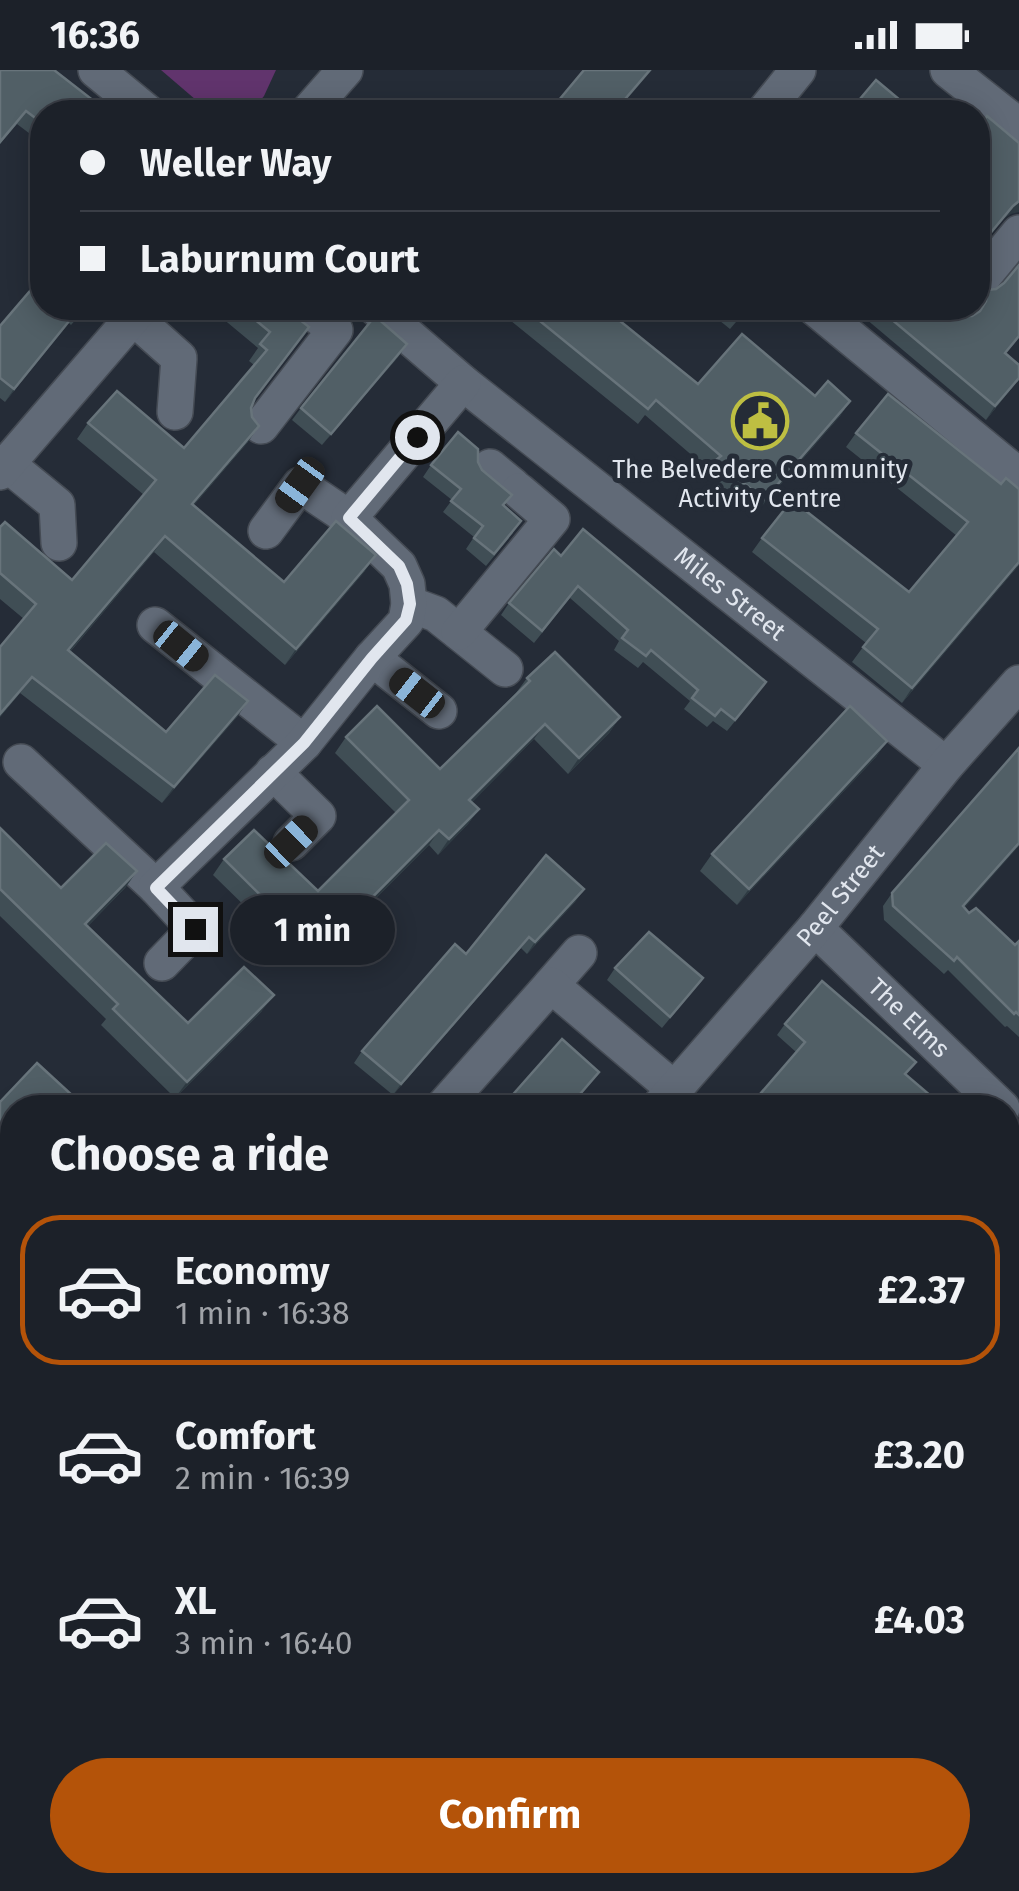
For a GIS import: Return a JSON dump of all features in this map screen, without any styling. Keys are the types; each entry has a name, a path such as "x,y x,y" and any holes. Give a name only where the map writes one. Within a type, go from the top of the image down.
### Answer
{"street":[{"path":"96,70 132,100"},
{"path":"318,100 344,70"},
{"path":"774,100 798,70"},
{"path":"948,70 986,100"},
{"path":"990,103 1019,126"},
{"path":"990,268 1019,233"},
{"path":"58,543 57,505 4,468 130,320"},
{"path":"144,320 179,358 174,412"},
{"path":"261,426 335,330 322,320"},
{"name":"Miles Street","path":"390,320 463,383 946,765"},
{"path":"830,320 1019,476"},
{"path":"349,518 463,383"},
{"path":"459,632 552,519 495,471"},
{"path":"156,888 304,743 406,620 410,604 399,566 349,518 300,485 266,531"},
{"path":"410,604 436,614 505,669"},
{"path":"155,625 304,743"},
{"path":"372,658 439,711"},
{"name":"Peel Street","path":"669,1095 815,928 946,765 1019,684"},
{"path":"21,762 195,929 162,963"},
{"path":"273,772 318,816 291,842"},
{"name":"The Elms","path":"815,928 989,1095"},
{"path":"454,1095 579,952"},
{"path":"551,986 663,1095"}],"shaded area":[{"path":"161,70 276,70 261,100 196,100"}],"building":[{"path":"0,70 54,70 93,100 30,100 30,114 26,111 0,142"},
{"path":"584,70 650,70 624,100 559,100"},
{"path":"876,80 900,100 859,100"},
{"path":"990,119 1019,143 1019,201 990,234"},
{"path":"1019,265 1019,336 1005,353 1019,365 1019,378 995,406 892,320 990,320 990,290 1004,283"},
{"path":"30,291 30,320 70,320 14,389 0,378 0,326"},
{"path":"256,320 300,320 309,327 255,398 252,417 259,426 192,504 284,582 336,521 376,555 296,649 165,536 68,650 166,732 215,675 248,701 174,787 32,677 0,714 0,647 36,604 0,573 0,527 5,522 72,580 156,480 88,423 117,391 184,448 267,350 260,344 270,332"},
{"path":"372,320 380,320 407,344 331,434 301,408"},
{"path":"539,320 619,320 698,384 742,334 815,396 828,381 850,401 764,500 716,460 721,456 656,400 648,409"},
{"path":"888,394 1001,484 1006,478 1019,489 1019,562 912,688 863,647 878,629 762,538 792,500 909,592 968,522 856,433"},
{"path":"458,432 478,449 482,470 512,495 503,505 521,521 494,554 474,538 483,526 451,501 461,489 431,465"},
{"path":"583,529 766,682 735,720 721,709 715,716 692,698 698,690 651,650 646,656 622,638 628,630 578,586 542,631 509,603 554,549 561,556"},
{"path":"555,652 620,717 579,758 545,724 469,800 479,809 449,839 439,830 318,952 224,859 254,830 318,891 409,800 346,737 377,706 440,769"},
{"path":"850,706 887,741 749,889 712,854"},
{"path":"1019,748 1019,843 963,906 969,913 976,908 1015,945 1019,941 1019,1015 957,957 954,961 893,906 892,893"},
{"path":"0,828 61,888 106,843 137,871 85,924 188,1023 244,967 274,995 187,1082 113,1009 118,1004 0,889"},
{"path":"546,855 584,889 535,942 529,937 401,1084 362,1051 455,944 466,954"},
{"path":"649,932 703,978 670,1017 615,968"},
{"path":"822,981 916,1062 905,1074 930,1095 759,1095 805,1042 785,1024"},
{"path":"562,1039 599,1072 579,1095 512,1095"},
{"path":"37,1063 72,1095 7,1095"}],"place":[{"name":"The Belvedere Community Activity Centre","path":"760,421"}],"route":[{"path":"195,929 156,888 304,743 406,620 410,604 399,566 349,518 417,437"}]}
